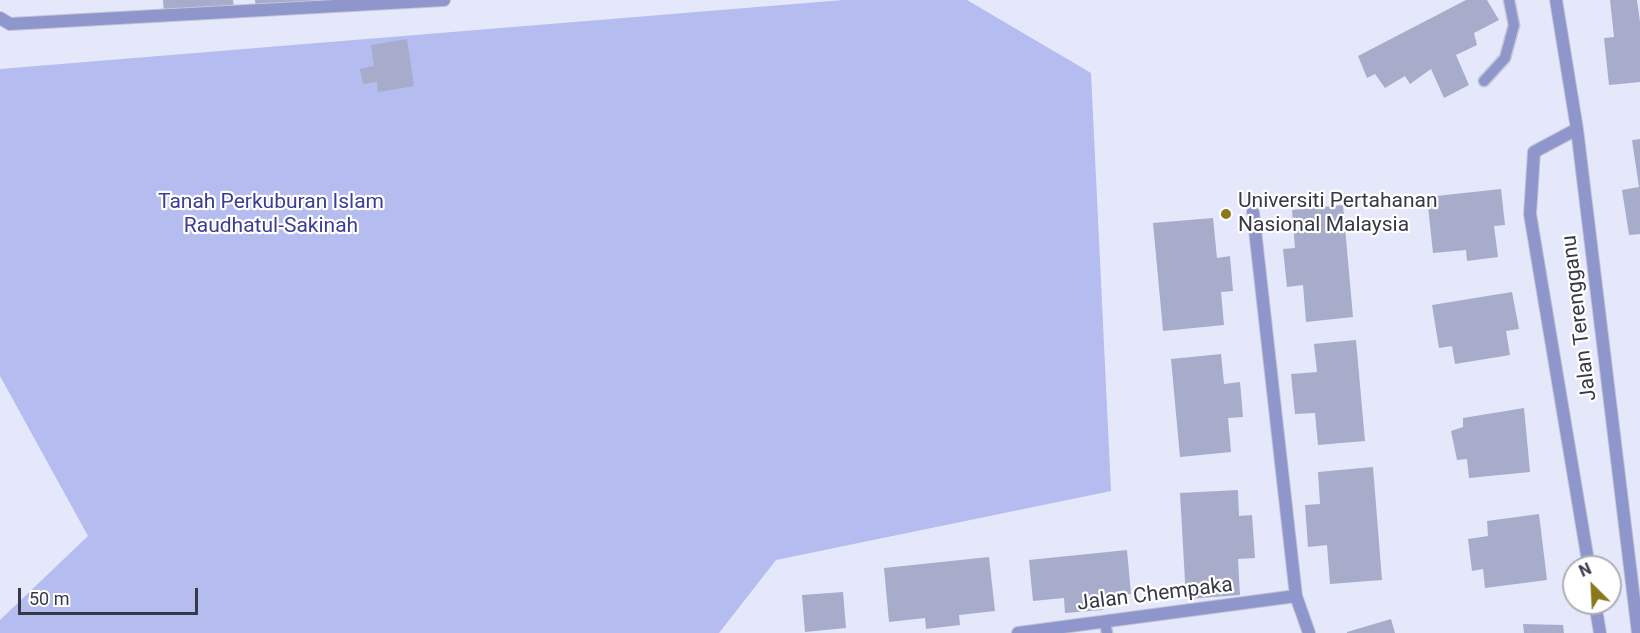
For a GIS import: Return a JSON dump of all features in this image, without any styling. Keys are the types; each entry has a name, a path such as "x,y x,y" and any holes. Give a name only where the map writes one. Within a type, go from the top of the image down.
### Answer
{"street":[{"path":"0,18 10,24 444,0"},
{"name":"Jalan Terengganu","path":"1556,0 1577,129 1638,633"},
{"path":"1577,129 1534,152 1530,214 1587,555"},
{"path":"1253,212 1296,597 1309,633"},
{"name":"Jalan Chempaka","path":"1018,633 1106,627 1296,597"},
{"path":"1597,615 1600,633"}],"lane":[{"path":"1484,81 1505,58 1514,25 1509,0"}],"green space":[{"name":"Tanah Perkuburan Islam Raudhatul-Sakinah","path":"843,0 967,0 1091,73 1111,491 776,560 719,633 0,633 0,620 88,536 0,376 0,69"}],"building":[{"path":"163,0 233,0 234,8 164,14"},
{"path":"255,0 328,0 328,2 256,8"},
{"path":"1466,0 1487,0 1499,20 1474,33 1477,45 1456,55 1469,85 1444,98 1431,69 1410,84 1405,76 1385,88 1375,74 1367,78 1358,56"},
{"path":"1610,0 1637,0 1640,22 1640,82 1609,85 1604,38 1614,37"},
{"path":"407,39 414,86 378,92 377,82 363,84 360,69 374,66 371,45"},
{"path":"1640,139 1640,234 1629,235 1622,190 1639,187 1632,140"},
{"path":"1501,189 1505,225 1494,226 1498,257 1467,261 1466,250 1433,253 1427,197"},
{"path":"1343,205 1353,317 1306,322 1303,285 1287,287 1283,249 1295,248 1292,210"},
{"path":"1213,218 1217,258 1230,256 1233,291 1221,292 1224,325 1163,331 1153,223"},
{"path":"1512,292 1519,329 1506,331 1510,355 1455,364 1452,346 1439,348 1432,305"},
{"path":"1356,340 1365,441 1318,445 1315,413 1295,414 1291,374 1317,372 1314,344"},
{"path":"1221,354 1224,384 1240,382 1243,417 1228,418 1231,452 1180,457 1171,359"},
{"path":"1524,408 1530,472 1469,478 1467,459 1457,460 1451,431 1463,427 1463,418"},
{"path":"1373,467 1382,580 1330,584 1327,545 1308,547 1305,505 1320,504 1318,472"},
{"path":"1238,490 1239,516 1252,515 1255,558 1238,559 1240,595 1186,599 1180,493"},
{"path":"1539,514 1547,580 1485,588 1483,569 1472,571 1468,539 1488,536 1487,521"},
{"path":"1127,550 1131,594 1102,598 1103,610 1065,613 1064,598 1033,601 1029,560"},
{"path":"989,557 995,611 959,615 960,625 926,629 925,618 889,622 884,568"},
{"path":"843,592 846,628 805,632 802,595"},
{"path":"1391,619 1395,633 1347,633 1347,632"},
{"path":"1523,624 1563,625 1564,633 1524,633"}],"place":[{"name":"Universiti Pertahanan Nasional Malaysia","path":"1226,214"}]}
